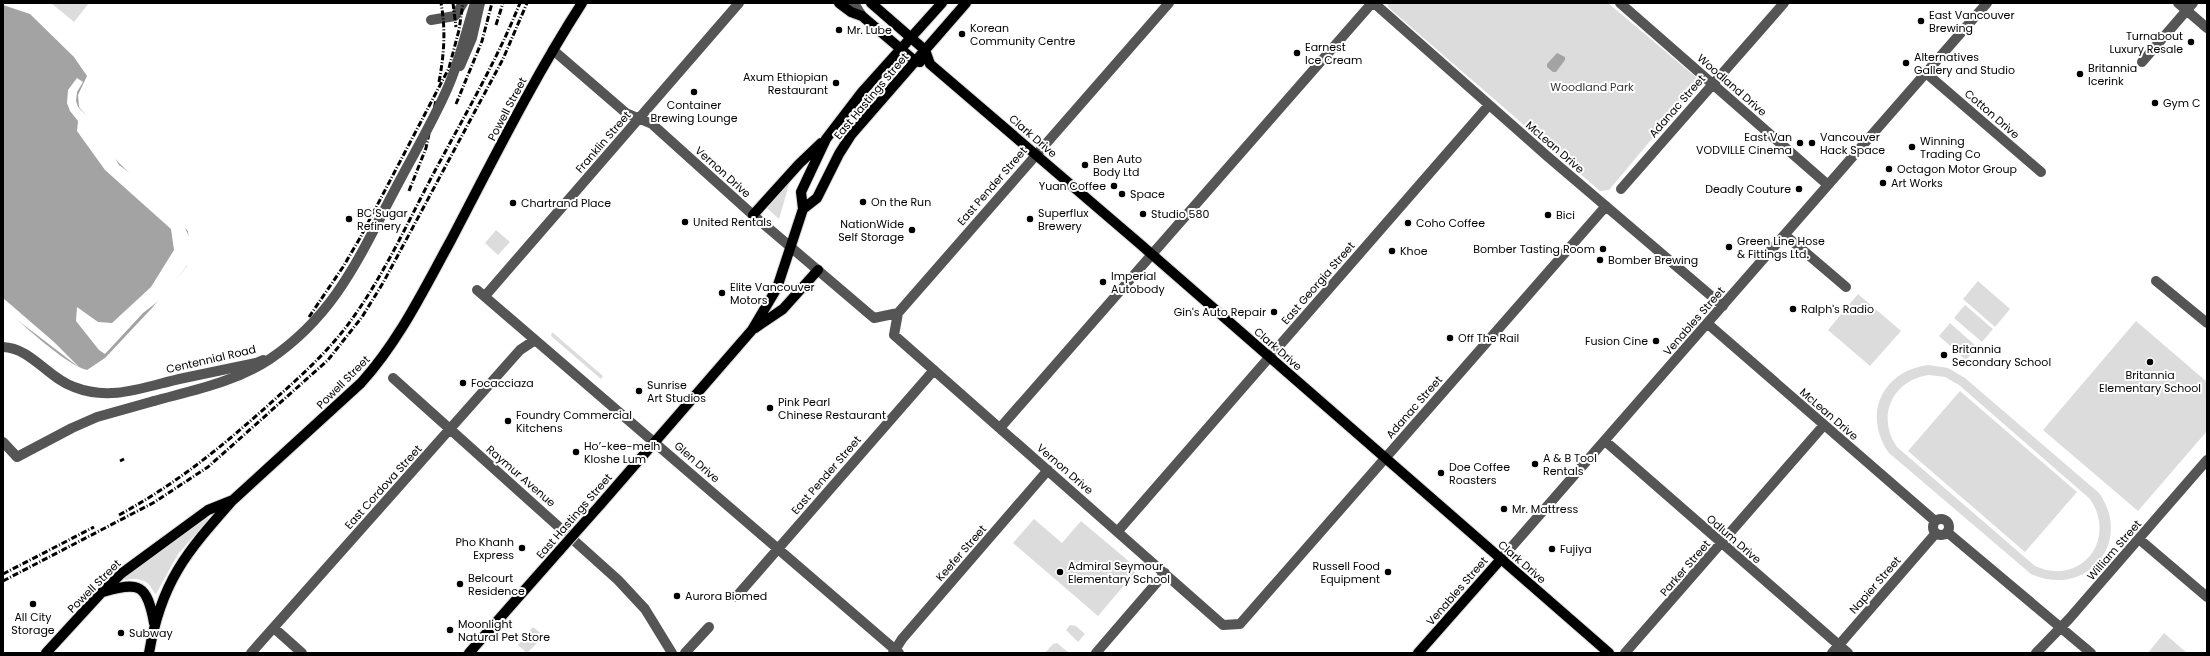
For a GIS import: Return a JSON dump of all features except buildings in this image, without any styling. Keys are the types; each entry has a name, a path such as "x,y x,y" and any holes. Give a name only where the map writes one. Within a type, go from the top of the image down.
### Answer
{"main road":[{"name":"Powell Street","path":"46,653 101,593 127,569 208,510 233,500 362,383 379,363 402,330 553,50 582,3"},
{"name":"Clark Drive","path":"839,3 851,12 862,16 915,61 930,64 1036,153 1609,653"},
{"path":"871,3 925,50 930,64"},
{"name":"East Hastings Street","path":"469,653 752,330 777,288 803,209 801,192 826,139 862,92 942,3"},
{"name":"East Hastings Street","path":"803,209 817,198 825,178 851,135 966,3"},
{"path":"753,215 799,164 826,139"},
{"path":"752,330 783,309 818,270"},
{"path":"150,653 155,625 163,598 178,568 190,550 233,500"},
{"name":"Venables Street","path":"1418,653 1501,559"},
{"path":"101,593 130,585 142,589 149,599 155,625"}],"street":[{"path":"432,20 455,16 463,3"},
{"path":"3,442 17,457 72,428 98,417 217,384 254,368 290,344 323,312 337,295 356,264 442,102 455,70 474,3"},
{"name":"Centennial Road","path":"3,347 9,347 27,355 56,379 72,387 84,391 116,394 256,363 293,345 318,324 339,297 368,248 454,82 472,38 480,3"},
{"name":"Franklin Street","path":"481,293 639,118 739,3"},
{"name":"Clark Drive","path":"854,3 862,16"},
{"name":"East Pender Street","path":"898,313 1036,153 1169,3"},
{"path":"1000,428 1373,3"},
{"name":"McLean Drive","path":"1373,3 1723,306"},
{"name":"Woodland Drive","path":"1620,3 1828,185"},
{"name":"Adanac Street","path":"1621,189 1784,3"},
{"name":"Venables Street","path":"1501,559 1987,3"},
{"path":"2178,3 2190,7 2207,28"},
{"path":"2142,62 2190,7"},
{"name":"Vernon Drive","path":"553,50 626,113 652,124 753,215 874,318 898,313 894,335 1166,573 1223,625 1240,624"},
{"name":"Cotton Drive","path":"1926,73 2041,172"},
{"name":"East Georgia Street","path":"1118,531 1490,104"},
{"name":"Adanac Street","path":"1240,624 1606,206"},
{"path":"1785,235 1846,287"},
{"path":"2156,281 2207,323"},
{"name":"Glen Drive","path":"481,293 778,548 896,652"},
{"name":"McLean Drive","path":"1708,324 1935,521"},
{"name":"East Cordova Street","path":"251,653 521,349 535,340"},
{"name":"East Pender Street","path":"736,597 934,370"},
{"name":"Raymur Avenue","path":"393,378 552,519 622,584 652,619 672,653"},
{"name":"Parker Street","path":"1625,653 1824,425"},
{"name":"Odlum Drive","path":"1605,441 1836,649 1848,653"},
{"name":"William Street","path":"2036,653 2061,627 2207,460"},
{"name":"Keefer Street","path":"896,652 902,639 1048,470"},
{"path":"1940,519 1946,520 1949,526 1947,532 1942,535 1936,533 1933,527 1935,521 1940,519"},
{"path":"1947,532 2090,653"},
{"name":"Napier Street","path":"1836,649 1936,533"},
{"path":"2139,538 2207,597"},
{"path":"1096,653 1166,573"},
{"path":"685,653 709,627"},
{"path":"274,628 302,653"}],"green space":[{"path":"51,3 89,3 74,22"},
{"name":"Woodland Park","path":"1387,3 1608,3 1697,78 1697,85 1609,190 1600,191 1389,8"},
{"path":"790,181 779,219 767,208"},
{"path":"496,230 510,242 498,255 485,243"},
{"path":"1978,281 2010,309 1995,327 1963,299"},
{"path":"1858,294 1901,331 1870,366 1828,330"},
{"path":"1965,305 1993,329 1982,342 1954,318"},
{"name":"Britannia Elementary School","path":"2136,321 2207,382 2207,431 2138,511 2043,430"},
{"path":"1950,323 1977,347 1966,360 1939,336"},
{"path":"552,332 603,376 601,379 551,336"},
{"path":"1928,365 1948,368 1965,378 2099,493 2108,512 2111,530 2107,547 2099,561 2086,572 2070,579 2051,580 2031,574 1889,453 1881,439 1877,424 1877,410 1881,397 1888,385 1899,376 1912,369","holes":["1929,375 1945,377 1959,385 2090,499 2098,515 2100,530 2097,544 2090,556 2080,565 2067,570 2051,571 2035,566 1897,447 1891,435 1888,424 1888,412 1891,402 1897,392 1905,384 1916,378"]},
{"path":"1960,391 2077,492 2025,552 1908,451"},
{"path":"207,518 209,519 178,554 156,594 149,584 143,580 125,580 124,578"},
{"path":"1034,519 1062,543 1081,521 1138,569 1098,616 1013,543"},
{"path":"1070,625 1076,626 1085,634 1078,642 1066,630"},
{"path":"533,627 544,636 527,653 518,645"},
{"path":"2164,633 2187,653 2148,653"},
{"path":"1057,643 1069,653 1045,653 1053,644"}],"shaded area":[{"path":"3,5 30,14 74,57 87,76 78,95 79,107 90,120 114,158 188,231 190,252 187,266 152,308 105,358 87,370 78,367 56,352 3,307"},
{"path":"1557,53 1565,57 1565,60 1556,72 1553,72 1547,67 1547,64"}],"pier":[{"path":"77,78 83,82 77,92 76,101 78,107 92,121 119,165 143,183 182,221 190,239 191,250 189,263 161,299 143,313 105,354 99,350 76,321 77,307 98,322 112,323 151,287 174,250 171,229 105,170 77,131 78,121 70,111 67,103 68,90"},
{"path":"3,298 54,342 80,368 3,309"}],"railway":[{"path":"439,82 444,42 444,23 441,3"},
{"path":"453,3 456,27"},
{"path":"309,317 343,267 360,238 449,68 459,30 463,3"},
{"path":"456,104 482,41 492,3"},
{"path":"496,25 503,3"},
{"path":"119,515 161,490 219,448 305,372 325,352 352,319 387,263 491,66 520,3"},
{"path":"3,581 153,503 208,467 328,360 362,317 383,283 503,59 527,3"},
{"path":"409,191 426,148 436,100"},
{"path":"120,461 124,459"},
{"path":"3,574 94,527"}],"place":[{"name":"East Vancouver Brewing","path":"1921,21"},
{"name":"Mr. Lube","path":"839,30"},
{"name":"Korean Community Centre","path":"962,34"},
{"name":"Turnabout Luxury Resale","path":"2191,42"},
{"name":"Earnest Ice Cream","path":"1297,53"},
{"name":"Alternatives Gallery and Studio","path":"1906,63"},
{"name":"Britannia Icerink","path":"2080,74"},
{"name":"Axum Ethiopian Restaurant","path":"836,83"},
{"name":"Container Brewing Lounge","path":"694,92"},
{"name":"Gym C","path":"2155,103"},
{"name":"East Van VODVILLE Cinema","path":"1800,143"},
{"name":"Vancouver Hack Space","path":"1812,143"},
{"name":"Winning Trading Co","path":"1912,147"},
{"name":"Ben Auto Body Ltd","path":"1085,165"},
{"name":"Octagon Motor Group","path":"1889,169"},
{"name":"Art Works","path":"1883,183"},
{"name":"Yuan Coffee","path":"1114,186"},
{"name":"Deadly Couture","path":"1799,189"},
{"name":"Space","path":"1122,194"},
{"name":"On the Run","path":"863,202"},
{"name":"Chartrand Place","path":"513,203"},
{"name":"Studio 580","path":"1143,214"},
{"name":"Bici","path":"1548,215"},
{"name":"BC Sugar Refinery","path":"349,219"},
{"name":"Superflux Brewery","path":"1030,219"},
{"name":"United Rentals","path":"685,222"},
{"name":"Coho Coffee","path":"1408,223"},
{"name":"NationWide Self Storage","path":"912,230"},
{"name":"Green Line Hose & Fittings Ltd.","path":"1729,247"},
{"name":"Bomber Tasting Room","path":"1603,249"},
{"name":"Khoe","path":"1392,251"},
{"name":"Bomber Brewing","path":"1600,260"},
{"name":"Imperial Autobody","path":"1103,282"},
{"name":"Elite Vancouver Motors","path":"722,293"},
{"name":"Ralph's Radio","path":"1793,309"},
{"name":"Gin's Auto Repair","path":"1274,312"},
{"name":"Off The Rail","path":"1450,338"},
{"name":"Fusion Cine","path":"1656,341"},
{"name":"Britannia Secondary School","path":"1944,355"},
{"name":"Britannia Elementary School","path":"2150,362"},
{"name":"Focacciaza","path":"463,383"},
{"name":"Sunrise Art Studios","path":"639,391"},
{"name":"Pink Pearl Chinese Restaurant","path":"770,408"},
{"name":"Foundry Commercial Kitchens","path":"508,421"},
{"name":"Ho’-kee-melh Kloshe Lum","path":"576,452"},
{"name":"A & B Tool Rentals","path":"1535,464"},
{"name":"Doe Coffee Roasters","path":"1441,473"},
{"name":"Mr. Mattress","path":"1504,509"},
{"name":"Pho Khanh Express","path":"522,548"},
{"name":"Fujiya","path":"1552,549"},
{"name":"Admiral Seymour Elementary School","path":"1060,572"},
{"name":"Russell Food Equipment","path":"1388,572"},
{"name":"Belcourt Residence","path":"460,584"},
{"name":"Aurora Biomed","path":"677,596"},
{"name":"All City Storage","path":"33,604"},
{"name":"Moonlight Natural Pet Store","path":"450,630"},
{"name":"Subway","path":"121,633"}]}
